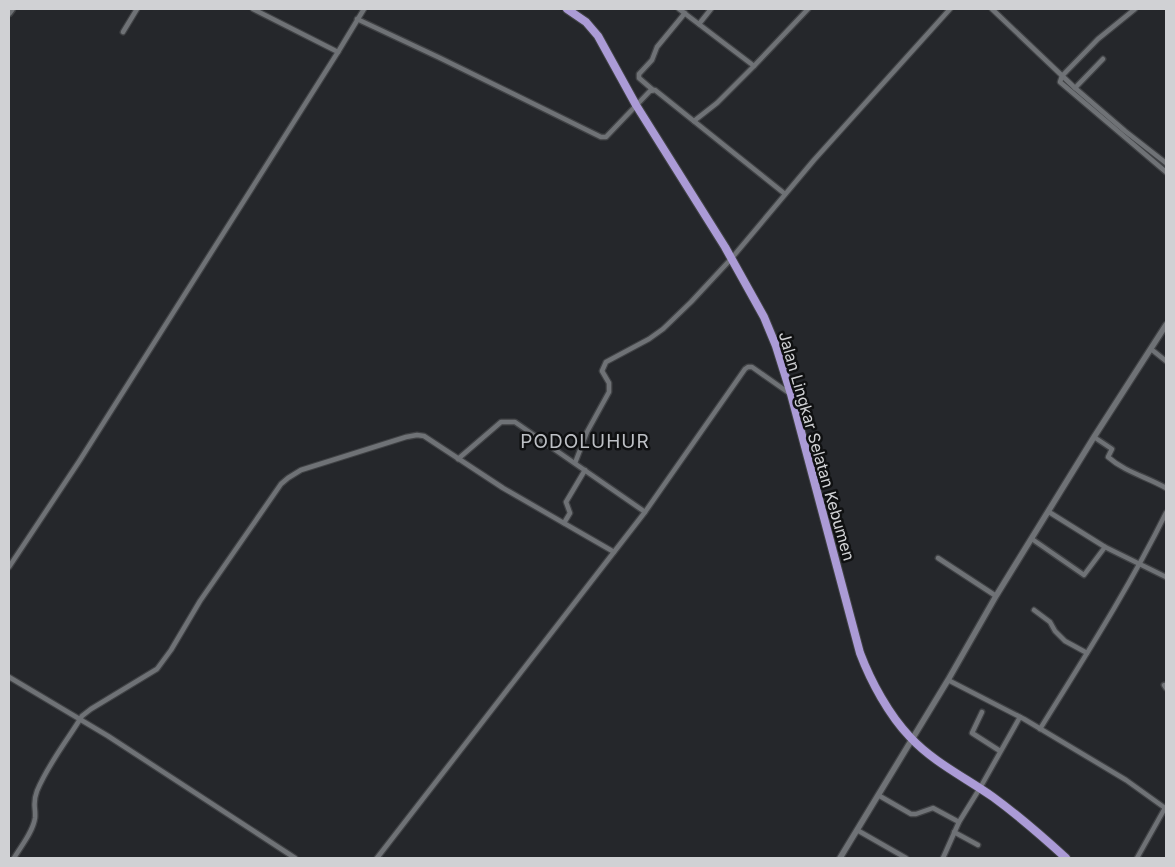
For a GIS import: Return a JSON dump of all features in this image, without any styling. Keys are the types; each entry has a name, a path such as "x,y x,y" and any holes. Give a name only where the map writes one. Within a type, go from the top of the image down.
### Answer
{"highway":[{"name":"Jalan Lingkar Selatan Kebumen","path":"567,9 586,22 598,36 636,105 725,247 764,317 773,338 791,394 860,653 876,690 909,737 1028,824 1066,858"}],"main road":[{"path":"9,13 12,9"}],"street":[{"path":"123,32 137,9"},
{"path":"253,9 338,52"},
{"path":"9,567 76,467 364,9"},
{"path":"679,9 754,66"},
{"path":"699,24 711,9"},
{"path":"694,121 717,103 808,9"},
{"path":"575,463 587,432 609,392 610,383 602,371 606,362 649,339 663,329 691,302 731,258 783,192 950,9"},
{"path":"992,9 1062,76 1125,131 1166,163"},
{"path":"1135,9 1098,39 1060,80 1062,84 1166,172"},
{"path":"685,13 657,47 650,62 639,74 639,78 653,90 657,90 783,192"},
{"path":"357,19 601,137 606,136 653,90"},
{"path":"1076,88 1102,59"},
{"path":"840,858 878,795 909,737 948,680 996,596 1166,325"},
{"path":"1150,349 1166,361"},
{"path":"377,858 614,552 744,369 752,367 791,394"},
{"path":"458,459 473,444 501,422 510,420 586,470 644,512"},
{"path":"14,858 34,824 35,814 33,806 37,791 80,719 91,708 157,669 171,650 200,601 277,490 288,478 301,470 417,434 424,436 503,488 614,552"},
{"path":"1094,437 1112,449 1108,457 1114,462 1166,488"},
{"path":"564,523 570,513 566,502 586,470"},
{"path":"1049,512 1106,547 1166,578"},
{"path":"1040,729 1140,564 1166,513"},
{"path":"1032,539 1084,575 1106,547"},
{"path":"938,558 996,596"},
{"path":"1034,610 1050,622 1055,631 1065,641 1087,653"},
{"path":"9,677 80,719 295,858"},
{"path":"948,680 1040,729 1126,780 1166,808 1137,858"},
{"path":"982,712 972,734 1000,751"},
{"path":"943,858 959,822 1020,718"},
{"path":"878,795 911,814 933,808 959,822"},
{"path":"857,830 906,858"},
{"path":"954,832 978,845"}],"district":[{"name":"PODOLUHUR","path":"585,441"}]}
